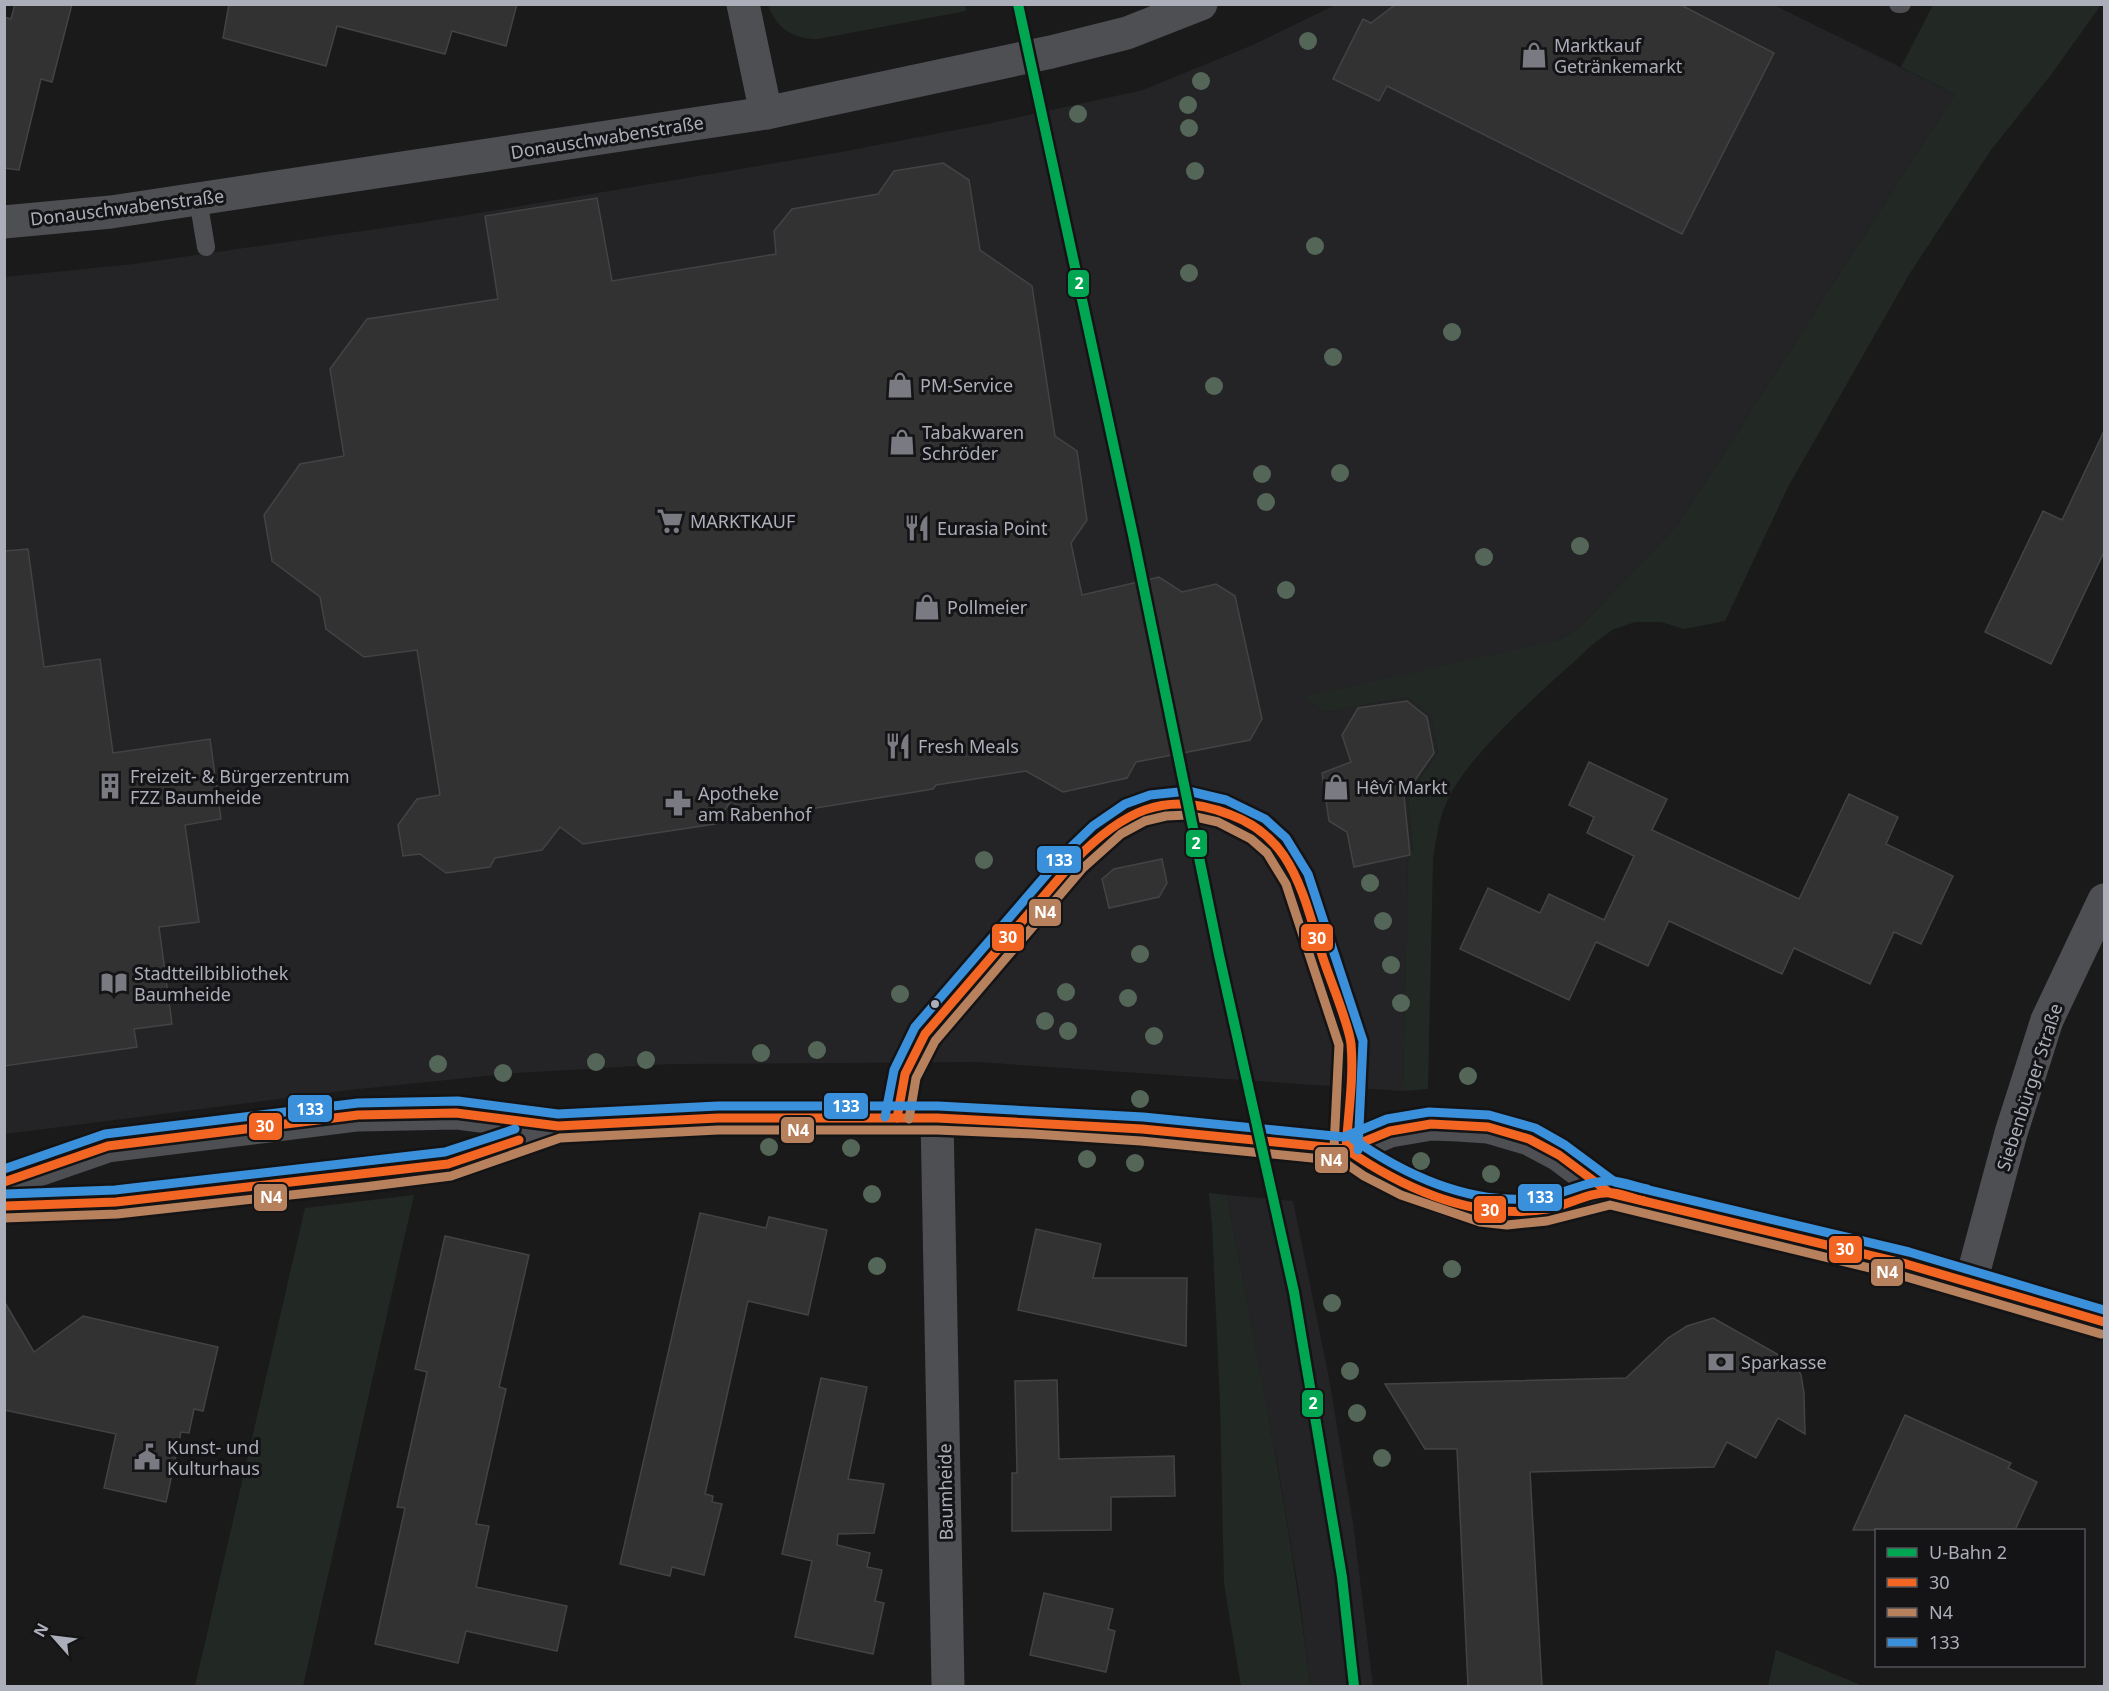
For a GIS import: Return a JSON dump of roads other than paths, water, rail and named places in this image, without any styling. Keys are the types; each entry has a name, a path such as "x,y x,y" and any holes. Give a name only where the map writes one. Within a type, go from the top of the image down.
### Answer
{"street":[{"path":"743,4 766,112"},
{"name":"Donauschwabenstraße","path":"4,222 111,212 766,112 1051,52 1127,33 1201,4"},
{"name":"Siebenbürger Straße","path":"1971,1282 2011,1133 2047,1020 2104,900"},
{"path":"4,1182 108,1146 358,1115 456,1113 558,1126 718,1118 937,1118 1142,1129 1346,1149 1390,1131 1431,1124 1488,1127 1529,1140 1558,1155 1610,1193 1971,1282 2104,1322"},
{"name":"Baumheide","path":"937,1118 948,1686"},
{"path":"4,1206 116,1202 448,1164 558,1126"},
{"path":"1346,1149 1370,1166 1406,1184 1483,1210 1507,1213 1546,1209 1610,1193"}],"lane":[{"path":"198,199 206,247"},
{"path":"897,1118 900,1082 911,1056 926,1034 1068,868 1108,829 1132,814 1158,805 1190,803 1243,818 1268,835 1285,853 1297,879 1351,1043 1346,1149"}],"metro line":[{"name":"2","path":"1018,4 1133,535 1219,955 1294,1292 1342,1577 1354,1686"}],"place":[{"name":"Marktkauf Getränkemarkt","path":"1534,55"},
{"name":"PM-Service","path":"900,385"},
{"name":"Tabakwaren Schröder","path":"902,442"},
{"name":"MARKTKAUF","path":"670,521"},
{"name":"Eurasia Point","path":"917,528"},
{"name":"Pollmeier","path":"927,607"},
{"name":"Fresh Meals","path":"898,746"},
{"name":"Freizeit- & Bürgerzentrum FZZ Baumheide","path":"110,786"},
{"name":"Hêvî Markt","path":"1336,787"},
{"name":"Apotheke am Rabenhof","path":"678,803"},
{"name":"Stadtteilbibliothek Baumheide","path":"114,983"},
{"name":"Sparkasse","path":"1721,1362"},
{"name":"Kunst- und Kulturhaus","path":"147,1457"}]}
